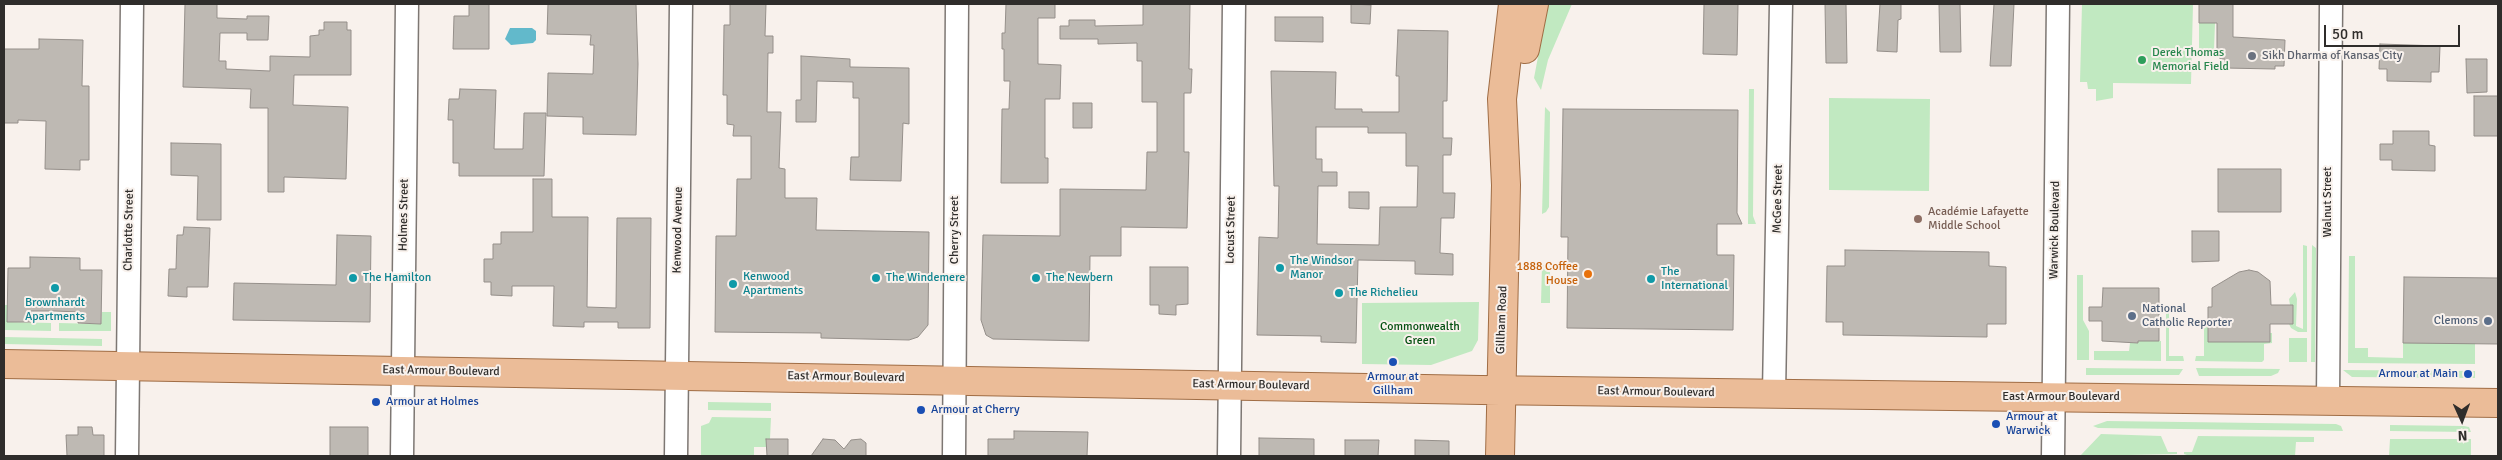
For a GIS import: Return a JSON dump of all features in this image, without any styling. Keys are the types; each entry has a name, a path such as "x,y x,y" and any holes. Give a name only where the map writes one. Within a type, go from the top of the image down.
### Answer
{"main road":[{"name":"Gillham Road","path":"1500,456 1506,185 1502,99 1513,4"},
{"name":"Gillham Road","path":"1506,185 1527,33 1534,4"},
{"name":"East Armour Boulevard","path":"4,364 954,379 1500,390 2498,403"}],"street":[{"name":"Charlotte Street","path":"128,456 132,4"},
{"name":"Holmes Street","path":"402,456 407,4"},
{"name":"Kenwood Avenue","path":"676,456 681,4"},
{"name":"Cherry Street","path":"954,456 957,4"},
{"name":"Locust Street","path":"1229,456 1234,4"},
{"name":"McGee Street","path":"1774,394 1781,4"},
{"name":"Warwick Boulevard","path":"2053,456 2058,4"},
{"name":"Walnut Street","path":"2328,400 2330,4"}],"green space":[{"path":"1548,4 1572,4 1548,60 1541,90 1534,78"},
{"name":"Derek Thomas Memorial Field","path":"2082,4 2193,4 2191,84 2113,83 2113,98 2096,101 2096,89 2088,89 2087,82 2080,82"},
{"path":"2199,23 2215,23 2214,50 2199,51"},
{"path":"1749,89 1754,89 1753,216 1756,224 1748,224"},
{"path":"1829,98 1930,99 1929,191 1829,190"},
{"path":"1545,107 1550,112 1549,207 1542,214"},
{"path":"2303,245 2307,246 2307,332 2298,332 2291,328 2289,324 2293,305 2290,305 2289,299 2295,292 2297,299 2296,326 2303,329"},
{"path":"2312,245 2316,248 2315,362 2311,362"},
{"path":"2349,256 2355,256 2355,348 2368,348 2368,357 2403,358 2403,343 2475,343 2475,364 2348,363"},
{"path":"1542,265 1550,265 1550,303 1541,303"},
{"path":"2077,275 2083,275 2083,320 2089,331 2089,360 2077,360"},
{"name":"Commonwealth Green","path":"1479,302 1478,340 1472,351 1431,365 1362,364 1362,303"},
{"path":"4,305 8,305 8,322 51,323 51,331 4,330"},
{"path":"2166,308 2169,308 2169,356 2183,356 2184,361 2166,361"},
{"path":"102,312 111,312 111,331 59,331 59,323 101,324"},
{"path":"2204,320 2208,320 2208,342 2270,342 2270,333 2272,333 2272,343 2264,344 2264,360 2262,362 2195,361 2196,356 2204,356"},
{"path":"4,337 102,339 102,346 4,344"},
{"path":"2289,338 2307,338 2307,362 2289,362"},
{"path":"2138,341 2161,341 2161,361 2094,360 2094,351 2129,351 2130,343 2138,343"},
{"path":"2086,368 2183,369 2179,375 2086,375"},
{"path":"2196,368 2280,369 2278,373 2271,376 2199,376"},
{"path":"2343,370 2475,371 2475,378 2352,377"},
{"path":"708,402 771,403 771,411 708,410"},
{"path":"712,417 771,418 770,439 767,439 767,447 754,447 754,456 701,456 701,426 709,423"},
{"path":"2107,421 2336,424 2341,426 2343,431 2098,428 2093,426"},
{"path":"2390,425 2464,426 2469,427 2471,432 2390,431"},
{"path":"2101,434 2161,436 2168,452 2177,452 2177,454 2080,456"},
{"path":"2198,436 2314,437 2314,442 2296,442 2295,456 2190,456 2184,454 2184,452 2192,452"},
{"path":"2390,439 2471,439 2471,456 2389,456"}],"water":[{"path":"510,28 532,28 536,31 536,40 533,43 511,45 505,39"}],"building":[{"path":"185,4 217,4 217,18 247,19 247,16 269,16 268,40 247,40 247,33 220,33 219,61 226,61 226,69 270,71 270,56 310,57 310,36 319,35 319,30 324,30 324,22 347,22 347,30 351,30 351,75 294,75 293,105 348,107 346,179 284,177 284,192 268,192 268,108 250,108 251,89 183,87"},
{"path":"469,4 489,4 489,49 453,49 454,16 469,16"},
{"path":"548,4 636,4 638,64 636,135 583,134 583,117 547,116 548,73 593,74 594,45 590,45 591,35 547,34"},
{"path":"730,4 766,4 765,36 773,36 773,53 768,53 767,112 781,112 779,168 785,169 785,198 817,198 816,230 929,232 928,325 918,337 909,340 821,338 821,333 715,332 716,236 736,236 737,179 751,179 751,136 733,136 734,125 727,124 727,95 723,95 724,25 730,25"},
{"path":"1006,4 1055,4 1055,18 1038,18 1038,64 1061,65 1060,99 1045,99 1045,158 1048,158 1048,183 1001,183 1002,109 1009,109 1010,81 1004,81 1004,49 1002,49 1002,33 1005,33"},
{"path":"1143,4 1190,4 1189,69 1192,69 1191,93 1184,93 1184,152 1189,152 1187,228 1121,227 1121,256 1090,256 1089,341 993,339 986,335 981,320 983,235 1060,236 1060,189 1146,190 1147,152 1157,152 1157,102 1142,102 1142,61 1137,61 1137,43 1098,44 1098,39 1060,39 1060,26 1069,26 1069,20 1095,20 1095,26 1143,25"},
{"path":"1351,4 1371,5 1370,24 1351,23"},
{"path":"1704,4 1738,4 1737,55 1703,54"},
{"path":"1825,4 1846,4 1847,63 1826,63"},
{"path":"1880,4 1901,4 1901,19 1898,20 1897,52 1877,51"},
{"path":"1939,4 1960,4 1961,52 1940,52"},
{"path":"1994,4 2014,4 2011,66 1990,66"},
{"name":"Sikh Dharma of Kansas City","path":"2199,4 2233,4 2233,37 2285,40 2284,66 2275,66 2275,69 2225,68 2225,59 2220,59 2220,52 2217,52 2217,23 2199,23"},
{"path":"1275,17 1323,17 1323,42 1275,41"},
{"path":"1398,30 1448,31 1447,101 1443,101 1443,138 1452,138 1451,155 1443,155 1443,193 1455,193 1454,218 1441,218 1440,253 1453,254 1453,275 1415,274 1415,261 1358,260 1356,343 1321,342 1321,336 1257,335 1259,237 1278,238 1279,186 1274,186 1271,71 1336,72 1335,109 1362,109 1362,112 1399,112 1399,76 1396,76","holes":["1316,127 1368,127 1368,133 1406,133 1406,166 1418,166 1417,207 1380,207 1379,245 1317,244 1318,186 1337,186 1337,172 1322,172 1322,159 1316,159"]},
{"path":"39,39 83,40 82,86 89,86 89,160 80,160 80,170 45,169 46,121 18,120 18,123 4,123 4,49 39,49"},
{"path":"2380,44 2440,46 2439,72 2431,72 2431,82 2387,81 2387,69 2379,69"},
{"path":"801,56 850,59 850,67 909,68 909,124 903,123 901,181 850,180 851,157 859,157 859,98 853,98 853,82 817,81 816,122 796,122 796,100 801,100"},
{"path":"2466,59 2487,59 2487,92 2467,93"},
{"path":"460,89 496,90 494,149 523,149 524,113 546,113 544,176 459,176 459,163 453,163 453,120 448,120 449,99 459,99"},
{"path":"2474,96 2498,96 2498,136 2474,136"},
{"path":"1073,103 1092,103 1092,128 1073,128"},
{"path":"1563,109 1738,110 1737,213 1742,224 1717,224 1717,255 1734,255 1733,330 1567,328 1568,237 1561,237"},
{"path":"2393,131 2429,131 2429,145 2435,146 2435,171 2392,170 2392,160 2380,160 2380,144 2393,144"},
{"path":"171,143 221,144 221,220 197,220 198,176 171,175"},
{"path":"2218,169 2281,169 2281,212 2218,212"},
{"path":"533,179 552,179 552,217 588,217 587,307 616,308 617,218 651,218 650,328 618,328 618,322 584,322 584,327 553,326 554,286 512,286 512,296 491,295 491,282 484,282 484,259 493,259 493,244 501,244 501,232 533,232"},
{"path":"1349,192 1369,192 1369,209 1349,208"},
{"path":"184,227 210,228 208,287 187,287 187,297 168,296 169,269 176,269 177,235 183,235"},
{"path":"2192,231 2219,231 2219,261 2192,262"},
{"name":"The Hamilton","path":"337,235 371,236 370,322 233,320 234,283 336,285"},
{"path":"1845,250 1989,252 1989,266 2006,267 2006,324 1987,324 1987,337 1843,335 1843,322 1826,322 1827,266 1845,266"},
{"name":"Brownhardt Apartments","path":"30,257 80,258 80,270 102,270 101,324 78,323 79,312 55,311 31,311 31,322 7,322 8,268 30,268"},
{"path":"1150,267 1188,267 1188,304 1176,305 1176,315 1159,314 1159,305 1150,305"},
{"path":"2249,270 2258,272 2270,281 2271,305 2293,305 2293,324 2270,324 2270,342 2208,342 2208,307 2212,307 2212,288 2239,272"},
{"path":"2404,277 2498,278 2498,344 2403,343"},
{"path":"2103,288 2159,288 2159,341 2138,341 2138,343 2102,341 2102,321 2089,321 2089,307 2102,307"},
{"path":"78,427 92,427 93,435 104,435 104,456 67,456 66,435 78,435"},
{"path":"330,427 368,427 368,456 330,456"},
{"path":"1014,431 1088,432 1087,456 988,456 988,439 1014,439"},
{"path":"1259,438 1314,439 1314,456 1259,456"},
{"path":"766,439 788,439 788,456 767,456"},
{"path":"823,439 835,440 844,449 851,440 861,439 866,443 866,456 811,456"},
{"path":"1345,440 1379,440 1378,456 1345,456"},
{"path":"1415,440 1449,441 1449,456 1415,456"}],"place":[{"name":"Sikh Dharma of Kansas City","path":"2252,56"},
{"name":"Derek Thomas Memorial Field","path":"2142,60"},
{"name":"Académie Lafayette Middle School","path":"1918,219"},
{"name":"The Windsor Manor","path":"1280,268"},
{"name":"1888 Coffee House","path":"1588,274"},
{"name":"The Hamilton","path":"353,278"},
{"name":"The Windemere","path":"876,278"},
{"name":"The Newbern","path":"1036,278"},
{"name":"The International","path":"1651,279"},
{"name":"Kenwood Apartments","path":"733,284"},
{"name":"Brownhardt Apartments","path":"55,288"},
{"name":"The Richelieu","path":"1339,293"},
{"name":"National Catholic Reporter","path":"2132,316"},
{"name":"Clemons","path":"2488,321"},
{"name":"Armour at Gillham","path":"1393,362"},
{"name":"Armour at Main","path":"2468,374"},
{"name":"Armour at Holmes","path":"376,402"},
{"name":"Armour at Cherry","path":"921,410"},
{"name":"Armour at Warwick","path":"1996,424"}]}
